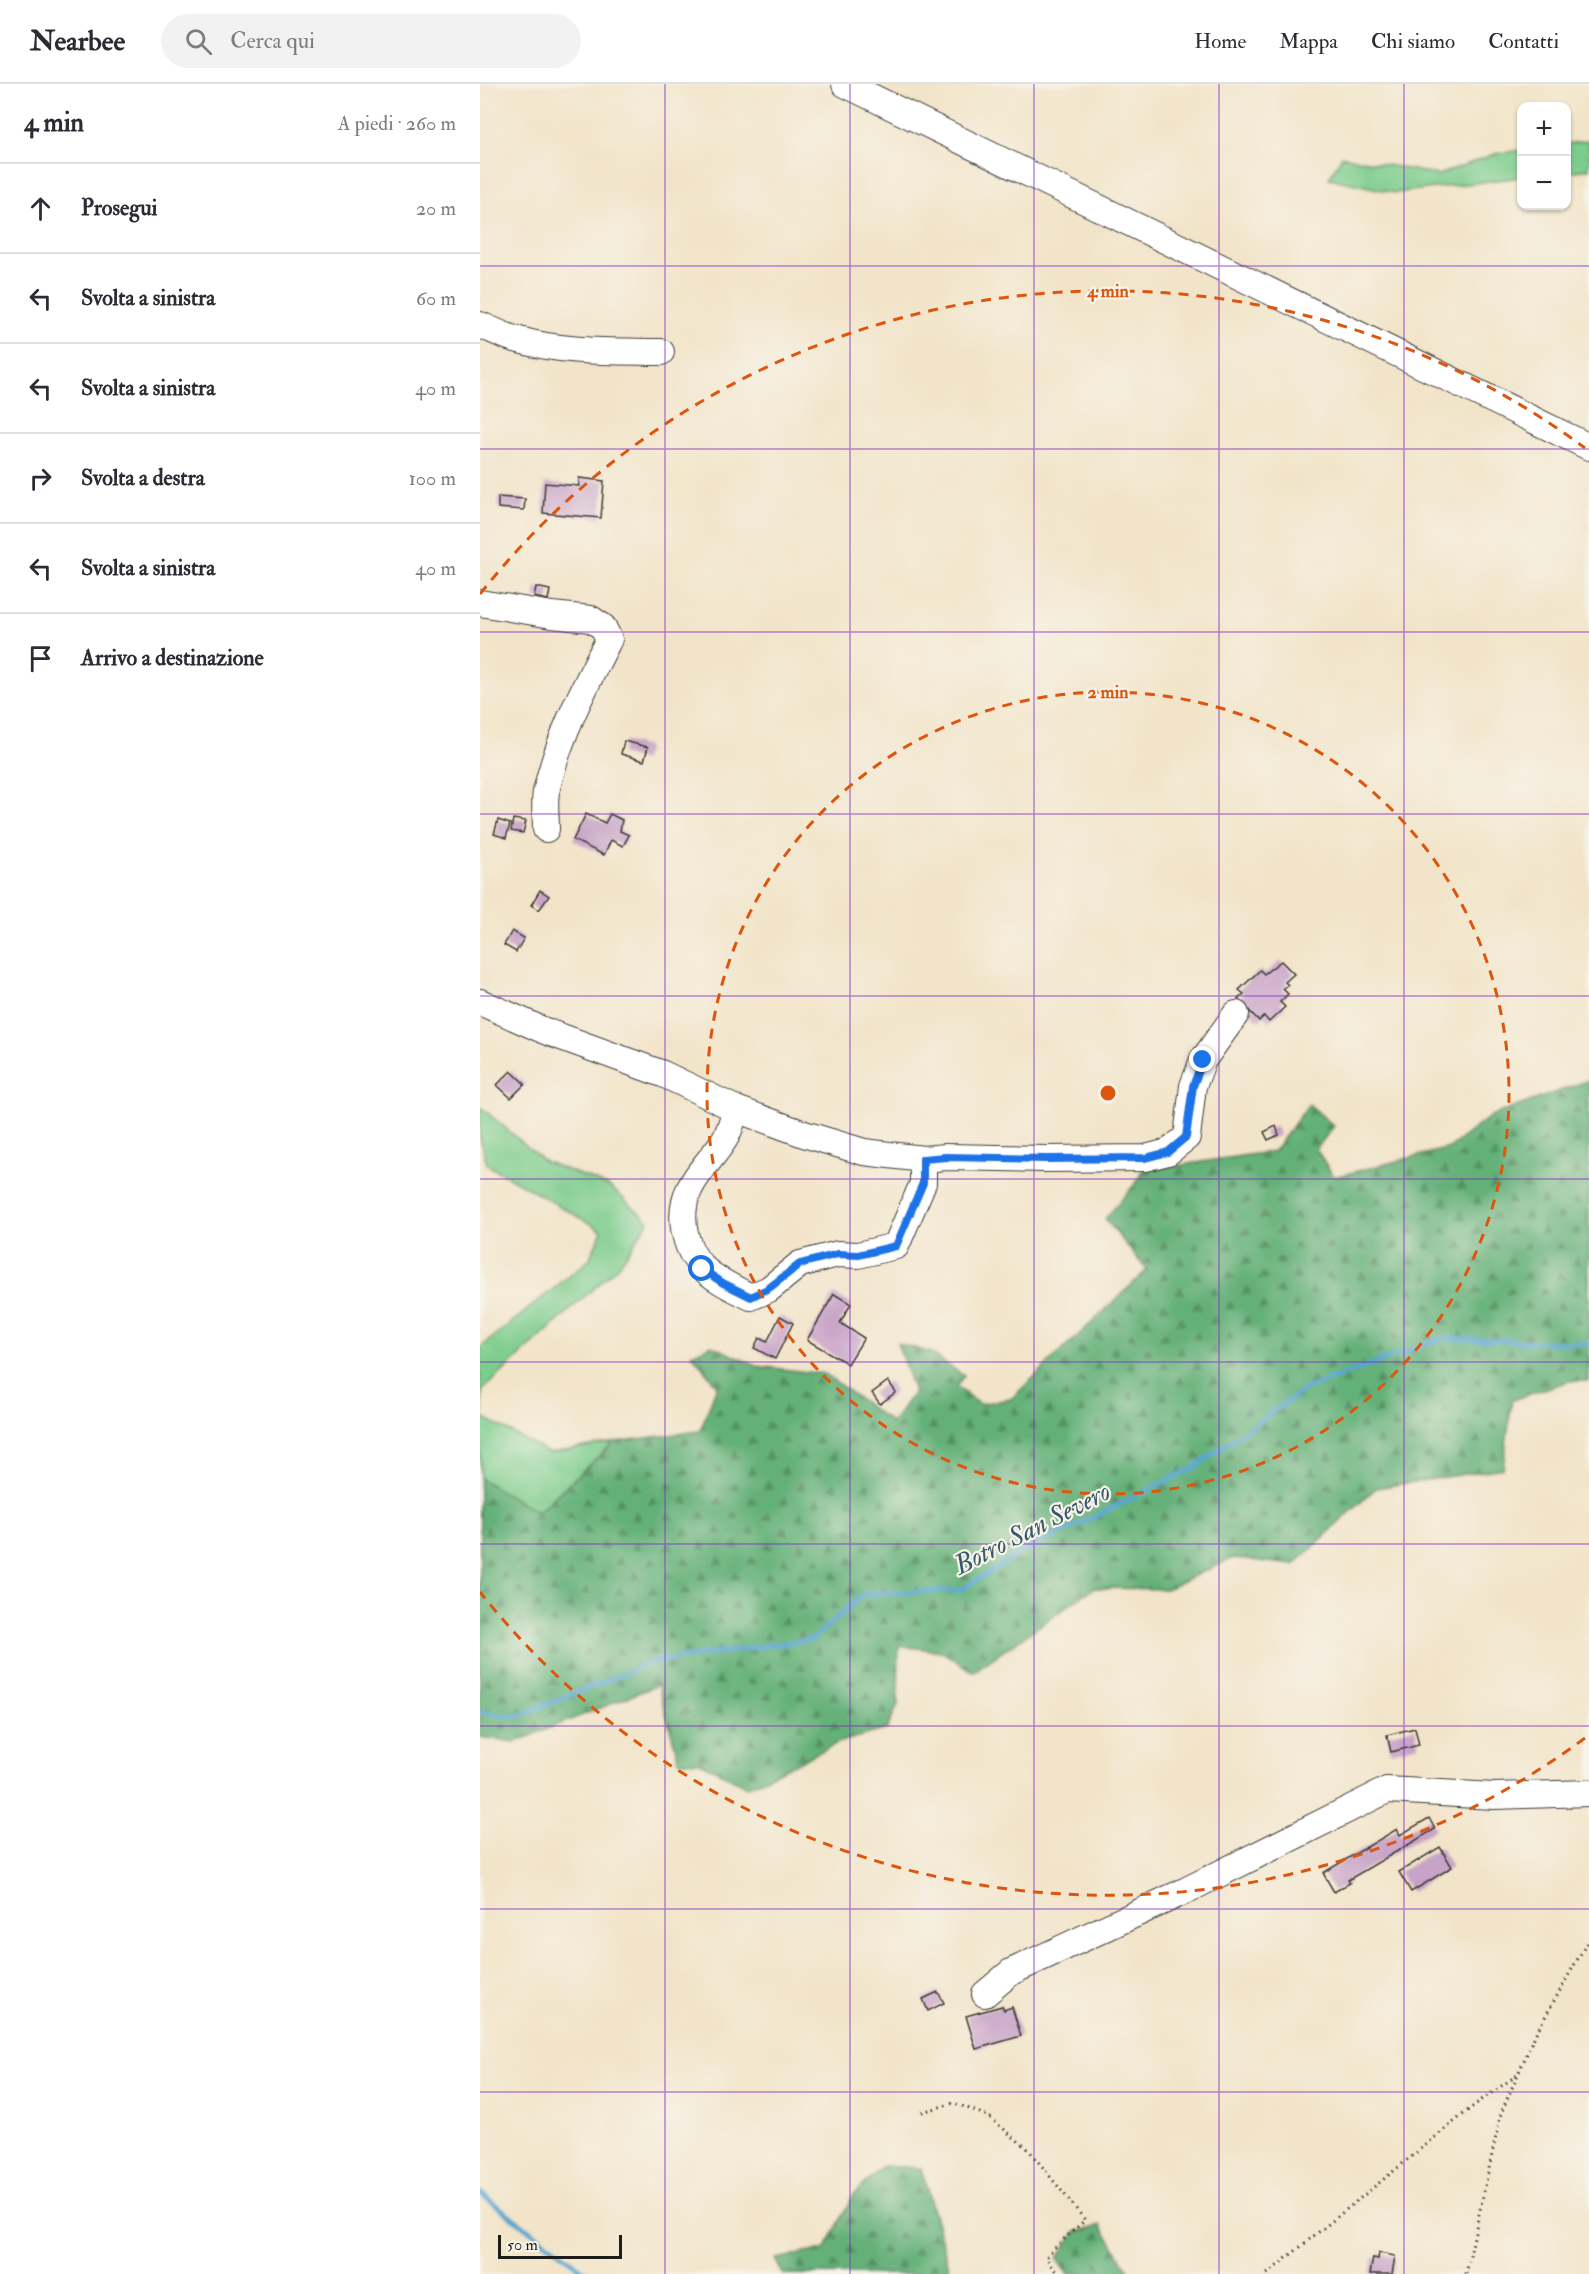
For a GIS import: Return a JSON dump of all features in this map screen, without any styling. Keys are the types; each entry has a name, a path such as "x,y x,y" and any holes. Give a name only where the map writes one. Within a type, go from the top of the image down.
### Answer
{"street":[{"path":"845,84 1589,447"},
{"path":"480,325 517,340 545,346 573,350 662,352"},
{"path":"480,603 591,619 603,627 609,639 579,696 561,743 546,794 546,829"},
{"path":"480,1002 545,1030 663,1074 735,1109 804,1134 864,1152 923,1159 946,1157 1145,1158 1168,1152 1186,1137 1193,1086 1203,1060 1236,1014"},
{"path":"735,1109 727,1135 690,1188 682,1211 691,1254 702,1269 751,1297 769,1288 800,1264 838,1254 858,1255 896,1246 923,1183 923,1159"},
{"path":"985,1994 1011,1972 1185,1891 1387,1790 1494,1797 1589,1793"}],"path":[{"path":"1466,2274 1502,2114 1536,2033 1589,1939"},
{"path":"1267,2274 1476,2104 1518,2074"},
{"path":"922,2112 954,2103 988,2116 1028,2150 1085,2220 1046,2258 1059,2274"}],"green space":[{"path":"1589,140 1589,169 1571,171 1571,143"},
{"path":"1517,151 1517,178 1395,193 1329,178 1342,156 1438,175 1495,154"},
{"path":"1589,1080 1589,1381 1569,1381 1512,1400 1503,1468 1376,1488 1294,1565 1233,1558 1166,1589 1094,1588 973,1672 941,1651 899,1646 898,1704 887,1729 840,1742 747,1787 700,1762 679,1761 658,1685 515,1742 480,1737 480,1479 538,1512 614,1442 700,1431 717,1386 692,1354 711,1345 757,1366 825,1374 892,1423 914,1392 897,1343 929,1352 964,1376 956,1386 979,1404 1011,1399 1147,1270 1105,1219 1140,1178 1142,1171 1274,1151 1309,1104 1334,1126 1316,1149 1334,1177 1449,1148 1491,1116"},
{"path":"482,1108 544,1161 609,1186 649,1221 620,1264 482,1391 483,1417 549,1453 614,1442 538,1512 480,1479 480,1348 589,1260 602,1230 487,1165 480,1138 480,1109"},
{"path":"883,2166 921,2168 951,2274 783,2274 775,2259 825,2249 854,2194"},
{"path":"1101,2225 1131,2274 1068,2274 1057,2258 1076,2232"}],"building":[{"path":"579,478 604,481 601,518 543,513 545,483 579,486"},
{"path":"498,497 525,499 524,510 498,508"},
{"path":"536,587 550,590 548,600 534,597"},
{"path":"624,741 648,747 644,761 621,754"},
{"path":"586,814 605,823 610,814 622,820 620,831 629,835 623,846 611,840 604,855 573,840"},
{"path":"513,819 526,821 523,833 511,831"},
{"path":"498,820 510,824 506,838 494,834"},
{"path":"540,890 549,896 539,910 531,905"},
{"path":"512,931 524,938 516,952 504,945"},
{"path":"1281,961 1294,974 1285,982 1288,985 1283,989 1288,994 1280,1002 1285,1007 1269,1022 1264,1016 1259,1021 1238,999 1244,994 1239,990 1260,970 1264,974"},
{"path":"511,1071 525,1084 511,1098 497,1085"},
{"path":"1276,1126 1279,1135 1268,1140 1264,1132"},
{"path":"834,1294 851,1304 840,1323 864,1338 848,1364 807,1340"},
{"path":"780,1316 793,1323 775,1359 754,1348 759,1338 767,1342"},
{"path":"888,1381 896,1392 880,1404 872,1393"},
{"path":"1415,1728 1419,1745 1391,1752 1387,1735"},
{"path":"1429,1818 1435,1829 1348,1880 1350,1883 1334,1892 1323,1873 1397,1829 1400,1835"},
{"path":"1440,1847 1452,1867 1411,1892 1399,1872"},
{"path":"938,1992 944,2003 928,2011 923,1999"},
{"path":"1002,2006 1004,2010 1012,2007 1021,2036 976,2049 966,2016"},
{"path":"1379,2253 1395,2256 1392,2274 1370,2274 1373,2258 1378,2259"}],"waterway":[{"name":"Botro San Severo","path":"480,1712 515,1717 653,1662 813,1639 863,1594 961,1590 1017,1555 1193,1468 1305,1389 1443,1338 1589,1344"},
{"path":"480,2193 588,2274"}],"route":[{"path":"702,1269 751,1297 769,1288 800,1264 838,1254 858,1255 896,1246 923,1183 923,1159 946,1157 1145,1158 1168,1152 1186,1137 1193,1086 1203,1060"}]}
